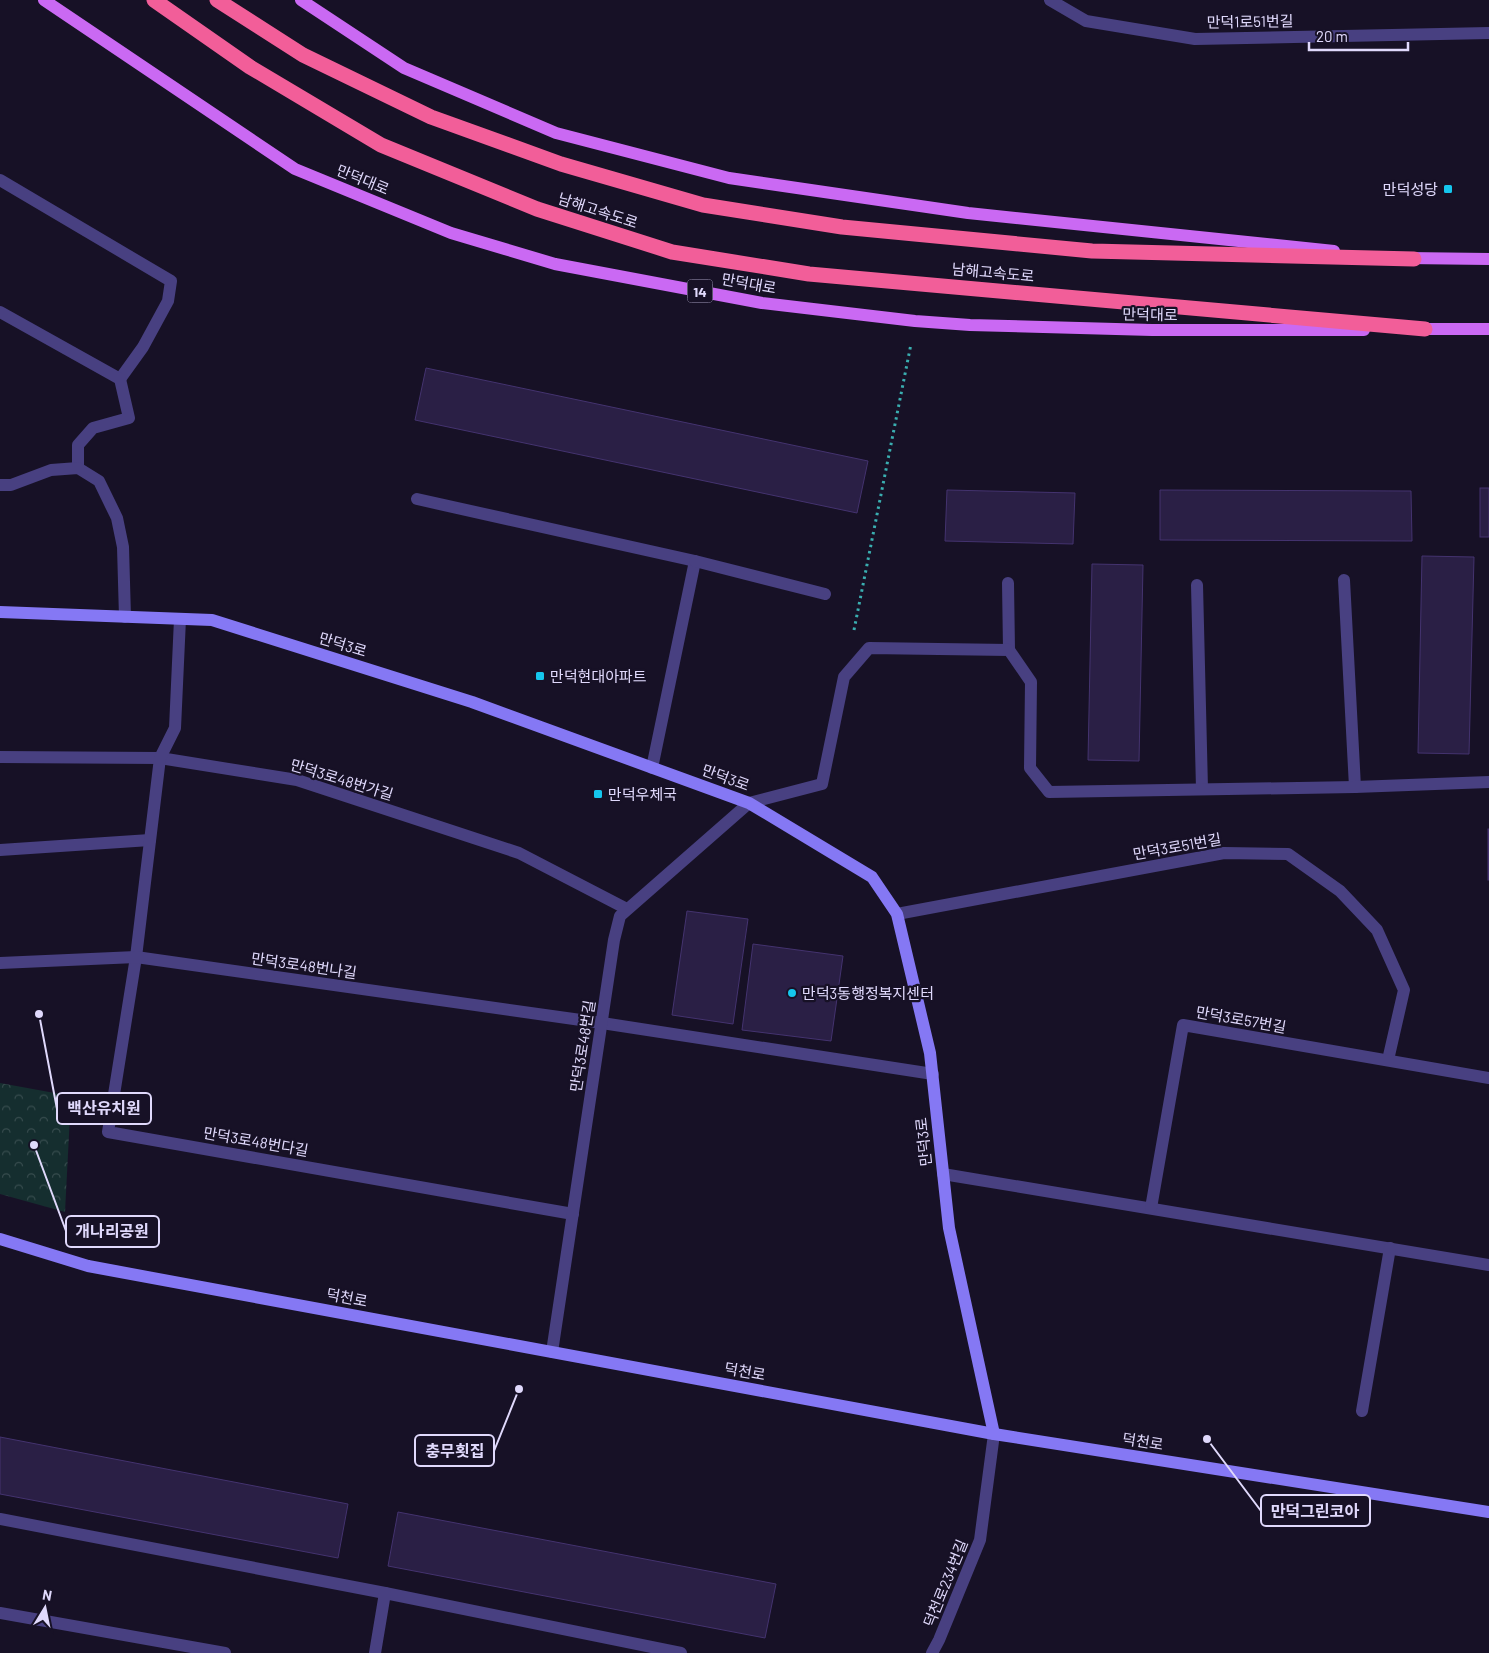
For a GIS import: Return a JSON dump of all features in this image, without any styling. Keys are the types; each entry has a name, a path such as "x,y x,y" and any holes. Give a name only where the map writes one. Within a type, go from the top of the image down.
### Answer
{"highway":[{"name":"남해고속도로","path":"154,0 250,67 381,145 537,209 672,252 809,274 1084,297 1246,314 1425,329"},
{"name":"남해고속도로","path":"217,0 303,55 431,117 580,170 703,205 824,224 1092,251 1414,259"}],"main road":[{"name":"만덕대로","path":"44,0 295,169 452,233 555,264 762,303 915,321 970,325 1152,330 1489,328"},
{"path":"301,0 404,68 556,133 729,178 968,213 1414,259 1489,259"},
{"name":"만덕3로","path":"0,612 212,620 454,696 749,803 872,876 897,914 930,1053 949,1228 994,1434"},
{"name":"덕천로","path":"0,1239 88,1266 994,1434 1489,1512"}],"street":[{"name":"만덕1로51번길","path":"1050,0 1086,21 1195,39 1489,33"},
{"path":"0,180 171,281 168,302 143,347 120,378"},
{"path":"0,312 120,378 129,418 93,428 78,445 78,468"},
{"path":"0,485 11,485 51,470 78,468 99,481 117,518 122,547 125,617"},
{"path":"417,499 695,562 825,594"},
{"path":"652,768 695,562"},
{"path":"1344,580 1355,787"},
{"path":"1008,583 1009,650 1031,682 1030,768 1049,792 1355,787 1489,782"},
{"path":"1196,585 1202,789"},
{"path":"136,957 160,758 175,728 180,619"},
{"path":"749,803 822,784 844,677 869,648 1009,650"},
{"name":"만덕3로48번가길","path":"0,757 160,758 298,780 519,853 627,909"},
{"name":"만덕3로48번길","path":"552,1352 614,940 620,916 749,803"},
{"path":"0,850 150,840"},
{"name":"만덕3로51번길","path":"897,914 1224,853 1288,854 1340,891 1377,930 1404,990 1388,1060"},
{"name":"만덕3로48번나길","path":"0,964 136,957 602,1023 932,1074"},
{"name":"만덕3로48번다길","path":"136,957 108,1132 573,1214"},
{"name":"만덕3로57번길","path":"1151,1208 1183,1025 1388,1060"},
{"path":"1388,1060 1489,1078"},
{"path":"943,1174 1489,1265"},
{"path":"1362,1410 1390,1248"},
{"name":"덕천로234번길","path":"932,1653 980,1540 994,1434"},
{"path":"0,1519 385,1593 682,1653"},
{"path":"375,1653 385,1593"},
{"path":"0,1613 225,1653"}],"path":[{"path":"844,677 915,321"}],"green space":[{"path":"0,1083 71,1096 65,1212 0,1194"}],"building":[{"path":"426,368 868,461 857,513 415,420"},
{"path":"1480,488 1489,488 1489,537 1480,537"},
{"path":"947,490 1075,493 1073,544 945,541"},
{"path":"1160,490 1411,491 1412,541 1160,540"},
{"path":"1422,556 1474,557 1469,754 1418,753"},
{"path":"1092,564 1143,565 1139,761 1088,760"},
{"path":"1489,829 1489,880 1488,880"},
{"path":"687,911 748,919 733,1024 672,1015"},
{"name":"만덕3동행정복지센터","path":"753,944 843,956 831,1041 742,1030"},
{"path":"0,1437 348,1504 338,1558 0,1494"},
{"path":"398,1512 776,1584 765,1638 388,1566"}],"place":[{"name":"만덕성당","path":"1448,189"},
{"name":"만덕현대아파트","path":"540,676"},
{"name":"만덕우체국","path":"598,794"},
{"name":"만덕3동행정복지센터","path":"792,993"},
{"name":"백산유치원","path":"39,1014"},
{"name":"개나리공원","path":"34,1145"},
{"name":"충무횟집","path":"519,1389"},
{"name":"만덕그린코아","path":"1207,1439"}]}
